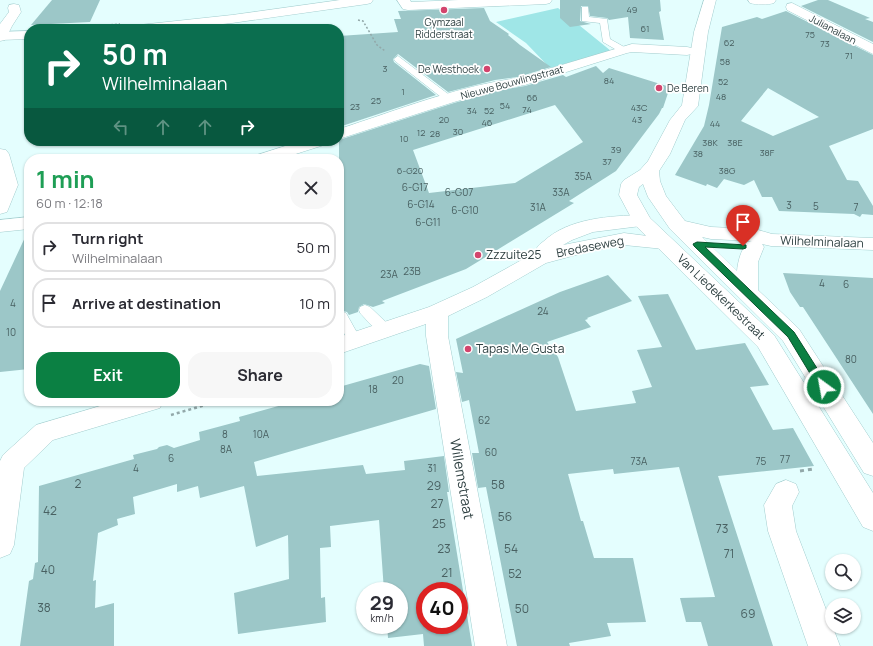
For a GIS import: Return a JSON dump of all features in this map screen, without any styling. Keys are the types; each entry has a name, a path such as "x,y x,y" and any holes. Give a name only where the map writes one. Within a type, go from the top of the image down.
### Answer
{"street":[{"path":"184,24 239,18 367,0"},
{"path":"403,0 408,6 546,0"},
{"path":"671,234 642,221 628,195 630,184 651,171 667,143 681,112 690,106 701,32 710,0"},
{"path":"754,0 770,0"},
{"path":"0,16 19,4"},
{"path":"19,4 0,36 24,35"},
{"name":"Julianalaan","path":"792,7 873,50"},
{"name":"Nieuwe Bouwlingstraat","path":"344,132 449,99 499,85 520,82 622,50 688,37 688,77 680,105 681,112"},
{"path":"0,42 24,41"},
{"path":"278,154 302,146"},
{"path":"0,154 9,185 0,208"},
{"path":"651,171 651,181 671,234"},
{"name":"Bredaseweg","path":"539,258 552,243 579,230 614,221 642,221"},
{"path":"0,226 24,224"},
{"name":"Wilhelminalaan","path":"671,234 711,233 755,235 763,244"},
{"name":"Bredaseweg","path":"347,344 437,312 480,292 539,258 591,244 671,234 697,244"},
{"name":"Van Liedekerkestraat","path":"671,234 721,296 766,341 873,518"},
{"name":"Wilhelminalaan","path":"697,244 873,244"},
{"name":"Van Liedekerkestraat","path":"697,244 791,335 873,465"},
{"name":"Van Liedekerkestraat","path":"747,292 748,262 763,244"},
{"name":"Willemstraat","path":"437,312 436,336 491,646"},
{"path":"0,545 12,463 45,432 134,406"},
{"path":"786,492 778,505 782,531 824,646"}],"lane":[{"path":"585,9 585,19 604,20 606,40 622,50"},
{"path":"398,59 449,99"},
{"path":"365,310 386,330"},
{"path":"344,330 347,344"}],"path":[{"path":"357,20 363,21 377,45 398,59"}],"shaded area":[{"path":"558,8 611,51 550,68 526,43 496,22"}],"building":[{"path":"52,0 100,0 90,22 32,24"},
{"path":"560,0 660,0 661,11 659,12 664,40 630,38 628,17 609,20 607,18 590,16 588,6 581,6 580,21 591,24 570,27 560,18"},
{"path":"818,0 828,0 870,18 865,19 873,22 873,42 801,6"},
{"path":"484,8 490,21 551,67 518,77 495,80 448,92 398,54 393,59 394,62 436,95 344,125 344,36 398,32 394,19 401,19 398,11"},
{"path":"786,11 873,55 873,129 829,146 847,180 858,181 873,206 873,215 862,214 860,217 854,214 779,211 772,197 762,197 754,180 744,185 724,179 717,188 707,184 706,186 675,175 704,126 722,27 757,17 762,19","holes":["768,88 819,117 773,136 741,121"]},
{"path":"596,66 603,73 609,68 670,87 663,108 616,171 569,201 574,203 466,269 382,301 385,303 373,307 364,304 359,307 358,312 349,315 344,311 344,154 339,154 339,146 344,146 344,138 454,103 563,75 566,77","holes":["555,105 583,142 515,183 429,193 413,150"]},
{"path":"24,240 24,370 0,372 0,291"},
{"path":"783,273 873,278 873,414 803,307 800,307 790,292"},
{"path":"608,275 632,301 587,318 588,319 585,320 591,327 547,342 558,357 576,411 636,403 632,391 652,387 637,350 662,347 638,296 668,294 696,350 745,343 769,385 750,387 773,430 793,428 814,466 718,476 773,646 708,646 701,622 686,622 680,598 715,597 679,467 614,474 613,469 568,474 581,521 583,521 594,558 633,558 646,622 607,623 611,636 569,643 570,646 517,646 486,487 478,488 472,453 479,453 469,400 462,402 456,372 463,373 456,339 560,292"},
{"path":"420,364 429,366 436,409 254,462 257,476 363,465 366,474 405,470 404,461 444,456 449,492 447,492 462,582 416,582 416,634 423,634 388,638 388,634 408,634 408,582 383,582 379,520 330,526 331,547 320,548 321,598 325,597 326,622 238,634 234,593 289,579 288,535 256,547 244,486 200,498 198,486 177,492 177,484 133,497 135,514 117,519 118,525 98,533 93,581 96,580 95,608 114,603 114,646 20,646 29,581 33,579 35,563 38,562 39,486 134,459 133,455 157,449 159,447 167,445 174,448 200,440 199,432 240,421 239,417 278,406 344,406 344,386"},
{"path":"468,621 472,646 424,646 423,634 468,634"}],"place":[{"name":"Gymzaal Ridderstraat","path":"444,10"},
{"name":"De Westhoek","path":"487,69"},
{"name":"De Beren","path":"659,88"},
{"name":"Zzzuite25","path":"478,255"},
{"name":"Tapas Me Gusta","path":"468,349"}],"route":[{"path":"743,246 697,244 791,335 824,387"}]}
